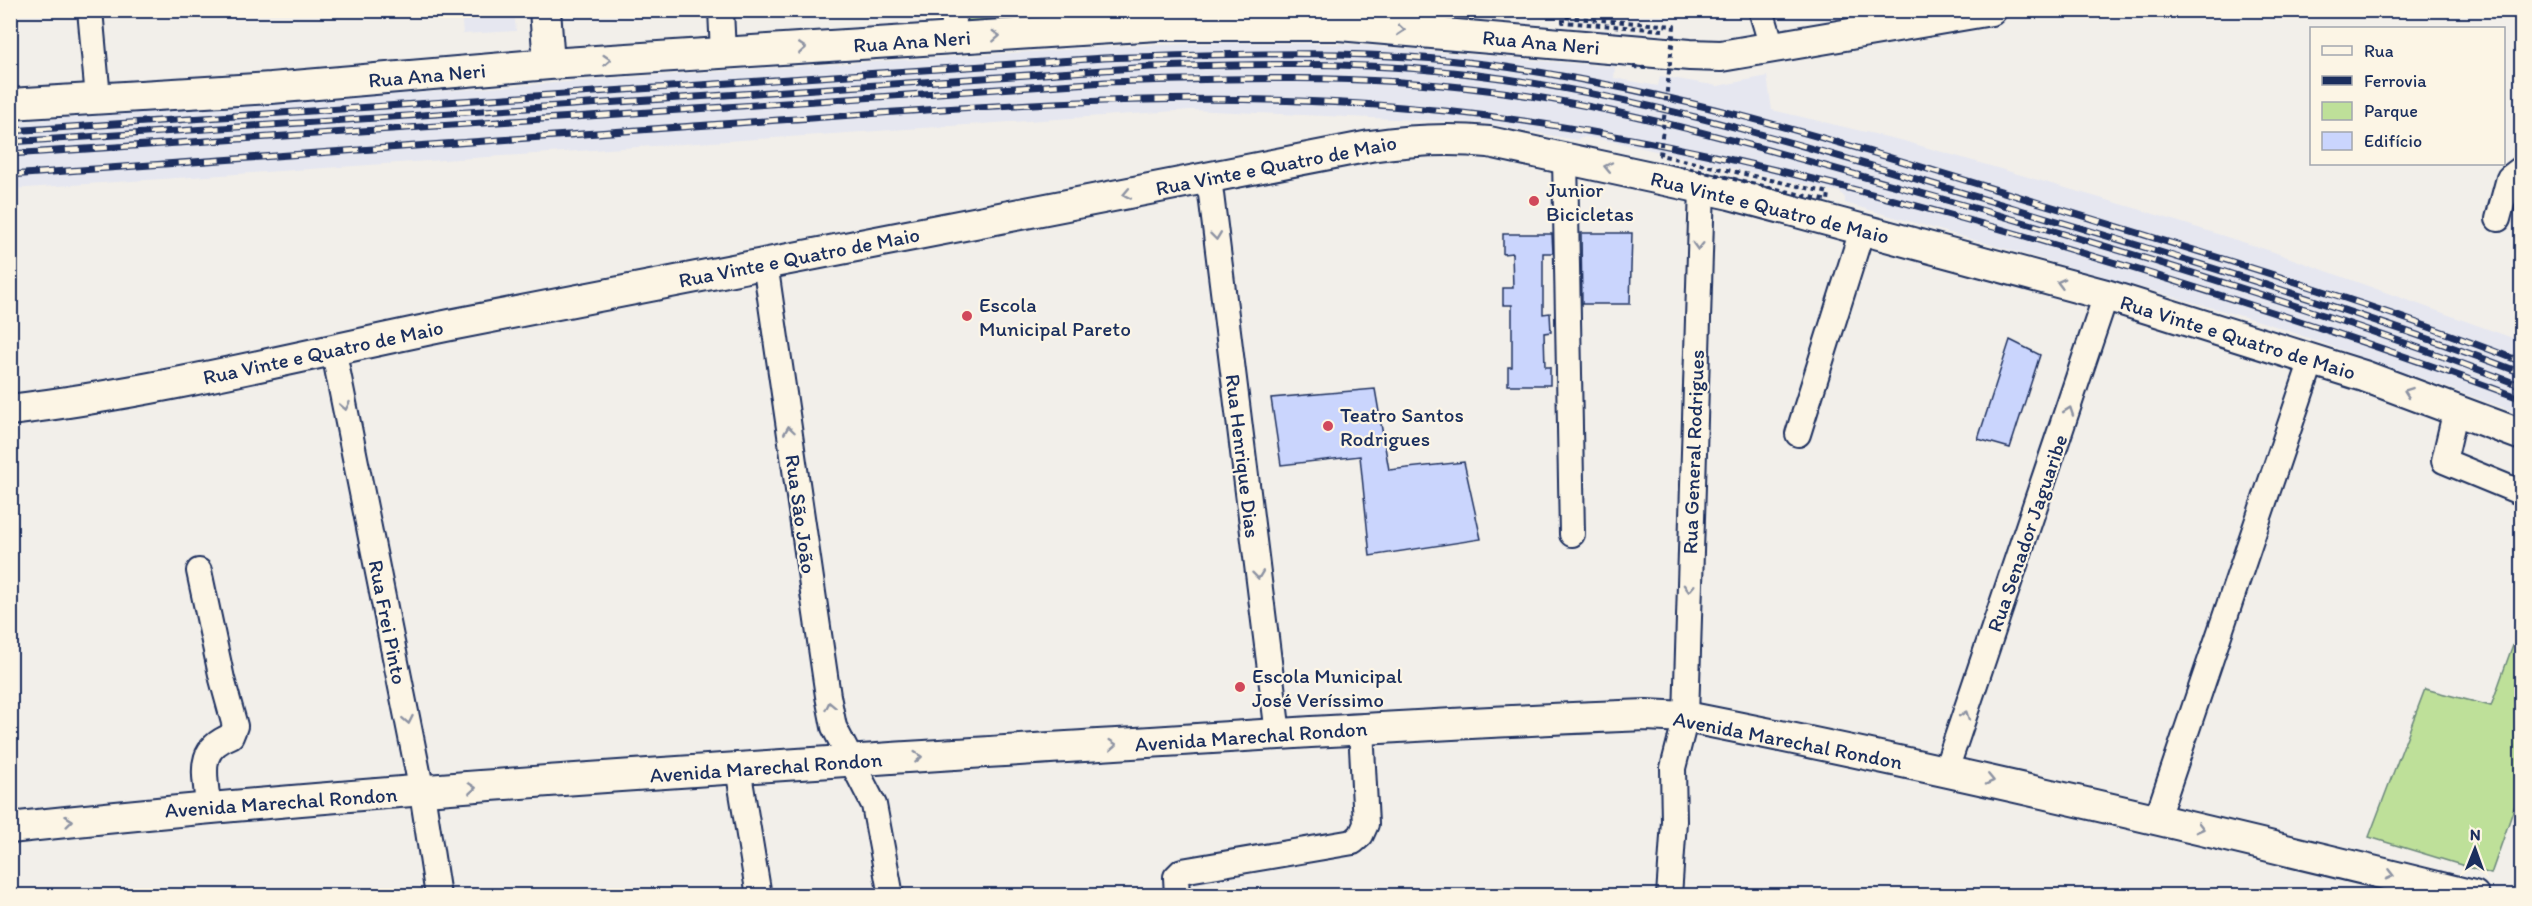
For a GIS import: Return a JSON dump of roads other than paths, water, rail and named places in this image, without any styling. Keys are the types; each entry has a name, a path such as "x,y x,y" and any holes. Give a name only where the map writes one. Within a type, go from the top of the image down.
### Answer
{"main road":[{"path":"545,10 549,64"},
{"name":"Rua Ana Neri","path":"10,104 271,88 549,64 723,53 954,24 1190,18 1339,25 1699,56 1731,54 1990,10"},
{"name":"Rua Vinte e Quatro de Maio","path":"10,410 59,404 245,369 333,348 765,263 1410,140 1451,138 1489,142 1565,158 1692,177 1862,230 2106,296 2312,360 2456,409 2522,435"},
{"name":"Avenida Marechal Rondon","path":"10,828 208,807 738,768 1361,729 1595,717 1686,717 1946,770 2157,818 2474,896"}],"street":[{"path":"90,10 98,98"},
{"path":"722,10 723,53"},
{"path":"1761,10 1772,47"},
{"path":"1565,158 1572,534"},
{"path":"2498,219 2509,178 2522,168"},
{"name":"Rua General Rodrigues","path":"1669,896 1674,821 1673,768 1686,717 1692,177"},
{"name":"Rua Henrique Dias","path":"1209,178 1278,734"},
{"path":"1798,434 1862,230"},
{"name":"Rua São João","path":"765,263 834,727 874,805 891,896"},
{"name":"Rua Senador Jaguaribe","path":"1946,770 2106,296"},
{"name":"Rua Frei Pinto","path":"333,348 422,792 438,896"},
{"path":"2157,818 2312,360"},
{"path":"2456,409 2444,461 2522,493"},
{"path":"199,571 222,679 235,726 231,736 215,742 205,757 208,807"},
{"path":"1177,896 1176,877 1182,871 1353,842 1361,835 1366,824 1361,729"},
{"path":"738,768 759,896"}],"railway":[{"path":"10,131 1104,58 1347,54 1444,60 1492,65 1629,89 1833,141 2279,277 2401,317 2522,362"},
{"path":"10,142 1150,67 1310,64 1430,70 1539,84 1608,97 1745,130 2078,227 2270,286 2522,373"},
{"path":"10,154 1106,82 1296,78 1439,85 1540,97 1592,107 1644,118 1798,158 2213,279 2368,330 2522,386"},
{"path":"10,175 1029,104 1195,99 1279,100 1445,111 1654,143 1792,174 1929,209 2063,247 2261,308 2522,399"}],"place":[{"name":"Junior Bicicletas","path":"1534,201"},
{"name":"Escola Municipal Pareto","path":"967,316"},
{"name":"Teatro Santos Rodrigues","path":"1328,426"},
{"name":"Escola Municipal José Veríssimo","path":"1240,687"}]}
